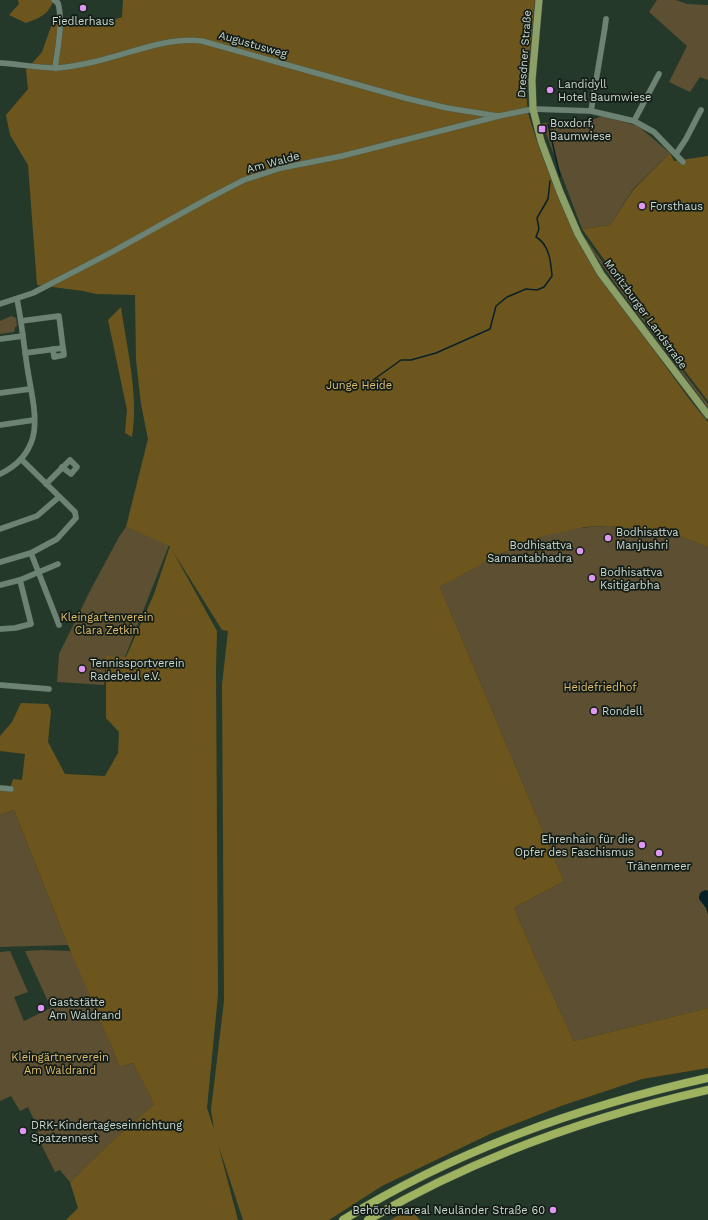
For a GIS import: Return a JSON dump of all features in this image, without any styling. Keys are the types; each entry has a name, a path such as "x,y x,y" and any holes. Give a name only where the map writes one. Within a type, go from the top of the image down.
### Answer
{"highway":[{"path":"343,1220 428,1173 518,1134 606,1104 708,1078"},
{"path":"368,1220 449,1177 535,1140 615,1114 708,1090"}],"main road":[{"name":"Dresdner Straße","path":"533,109 532,80 539,0"},
{"name":"Moritzburger Landstraße","path":"533,109 541,141 578,234 601,274 708,414"}],"street":[{"path":"54,0 58,3 60,10 55,68"},
{"path":"591,111 606,19"},
{"name":"Augustusweg","path":"0,62 55,68 90,63 165,43 191,39 412,100 447,108 499,116"},
{"path":"634,121 659,74"},
{"path":"533,109 591,111 634,121 654,132 683,162"},
{"name":"Am Walde","path":"0,304 17,299 40,289 112,252 244,180 281,168 342,156 499,116 533,109"},
{"path":"676,154 686,139 701,110"},
{"path":"0,474 22,460 29,449 34,436 34,420 17,299"},
{"path":"21,321 59,316 63,348 25,354"},
{"path":"0,339 23,336"},
{"path":"0,393 30,388"},
{"path":"0,425 34,420"},
{"path":"0,562 31,553 58,539 76,518 75,512 22,460"},
{"path":"46,484 62,468"},
{"path":"0,529 37,516 59,497"},
{"path":"31,553 59,625"},
{"path":"0,585 20,580 58,564"},
{"path":"0,629 15,628 31,624 20,580"},
{"path":"0,685 49,689"},
{"path":"0,788 11,789"}],"green space":[{"path":"18,0 54,0 46,13 26,23 9,15 19,4"},
{"name":"Junge Heide","path":"123,0 535,0 526,93 528,113 537,142 562,206 576,236 622,306 690,400 708,422 708,547 682,537 662,532 608,526 585,527 542,536 502,553 440,587 564,881 514,908 574,1041 708,1008 708,1068 642,1079 561,1106 492,1133 382,1186 329,1220 243,1220 218,1144 238,1220 66,1220 78,1208 70,1182 112,1141 154,1104 133,1063 120,1067 68,945 14,810 0,815 0,790 10,789 13,779 22,780 25,754 0,751 0,736 12,722 21,703 48,704 51,711 48,742 65,774 105,776 118,753 119,732 106,718 106,656 126,657 154,594 170,546 126,527 148,439 141,404 136,360 135,295 96,294 37,285 28,165 10,135 6,115 28,89 26,70 42,52 54,18 107,22 122,17","holes":["172,550 222,630 228,631 222,685 224,1001 211,1110 214,1129 207,1108 218,995 217,631"]},
{"path":"657,0 676,0 687,4 708,5 708,80 700,77 690,92 669,82 687,46 649,12"},
{"path":"602,116 638,126 670,153 633,189 610,225 582,229 542,123 590,121"},
{"path":"670,153 674,161 708,156 708,401 582,229 610,225 633,190"},
{"path":"583,238 585,238 708,404 708,408 614,282"},
{"path":"121,307 133,389 134,421 132,437 125,433 127,410 108,320"},
{"path":"11,316 16,318 17,326 15,327 14,332 0,334 0,321"},
{"name":"Heidefriedhof","path":"608,526 662,532 682,537 708,547 708,1008 574,1041 514,908 564,881 440,587 502,553 541,536 574,529"},
{"name":"Kleingartenverein Clara Zetkin","path":"126,527 169,545 125,657 106,657 104,685 57,682 59,654 91,589"},
{"path":"14,810 68,945 0,947 0,815"},
{"name":"Kleingärtnerverein Am Waldrand","path":"10,951 28,992 14,997 24,1021 51,1008 25,951 71,951 120,1067 133,1063 154,1104 112,1141 70,1182 60,1170 55,1172 36,1134 39,1131 28,1107 20,1111 11,1096 0,1101 0,952"},
{"path":"410,1209 420,1220 390,1220"}],"water":[{"path":"706,890 708,891 708,915 706,908 699,899 699,895"}],"waterway":[{"path":"548,124 560,176"},
{"path":"373,380 401,360 411,360 436,353 490,329 496,306 507,297 526,289 537,290 544,287 552,276 552,271 547,249 536,237 539,229 537,218 548,199 550,181"}],"place":[{"name":"Fiedlerhaus","path":"83,8"},
{"name":"Landidyll Hotel Baumwiese","path":"550,90"},
{"name":"Boxdorf, Baumwiese","path":"542,129"},
{"name":"Forsthaus","path":"642,206"},
{"name":"Bodhisattva Manjushri","path":"608,538"},
{"name":"Bodhisattva Samantabhadra","path":"580,551"},
{"name":"Bodhisattva Ksitigarbha","path":"592,578"},
{"name":"Tennissportverein Radebeul e.V.","path":"82,669"},
{"name":"Rondell","path":"594,711"},
{"name":"Ehrenhain für die Opfer des Faschismus","path":"642,845"},
{"name":"Tränenmeer","path":"659,853"},
{"name":"Gaststätte Am Waldrand","path":"41,1008"},
{"name":"DRK-Kindertageseinrichtung Spatzennest","path":"23,1131"},
{"name":"Behördenareal Neuländer Straße 60","path":"553,1210"}]}
